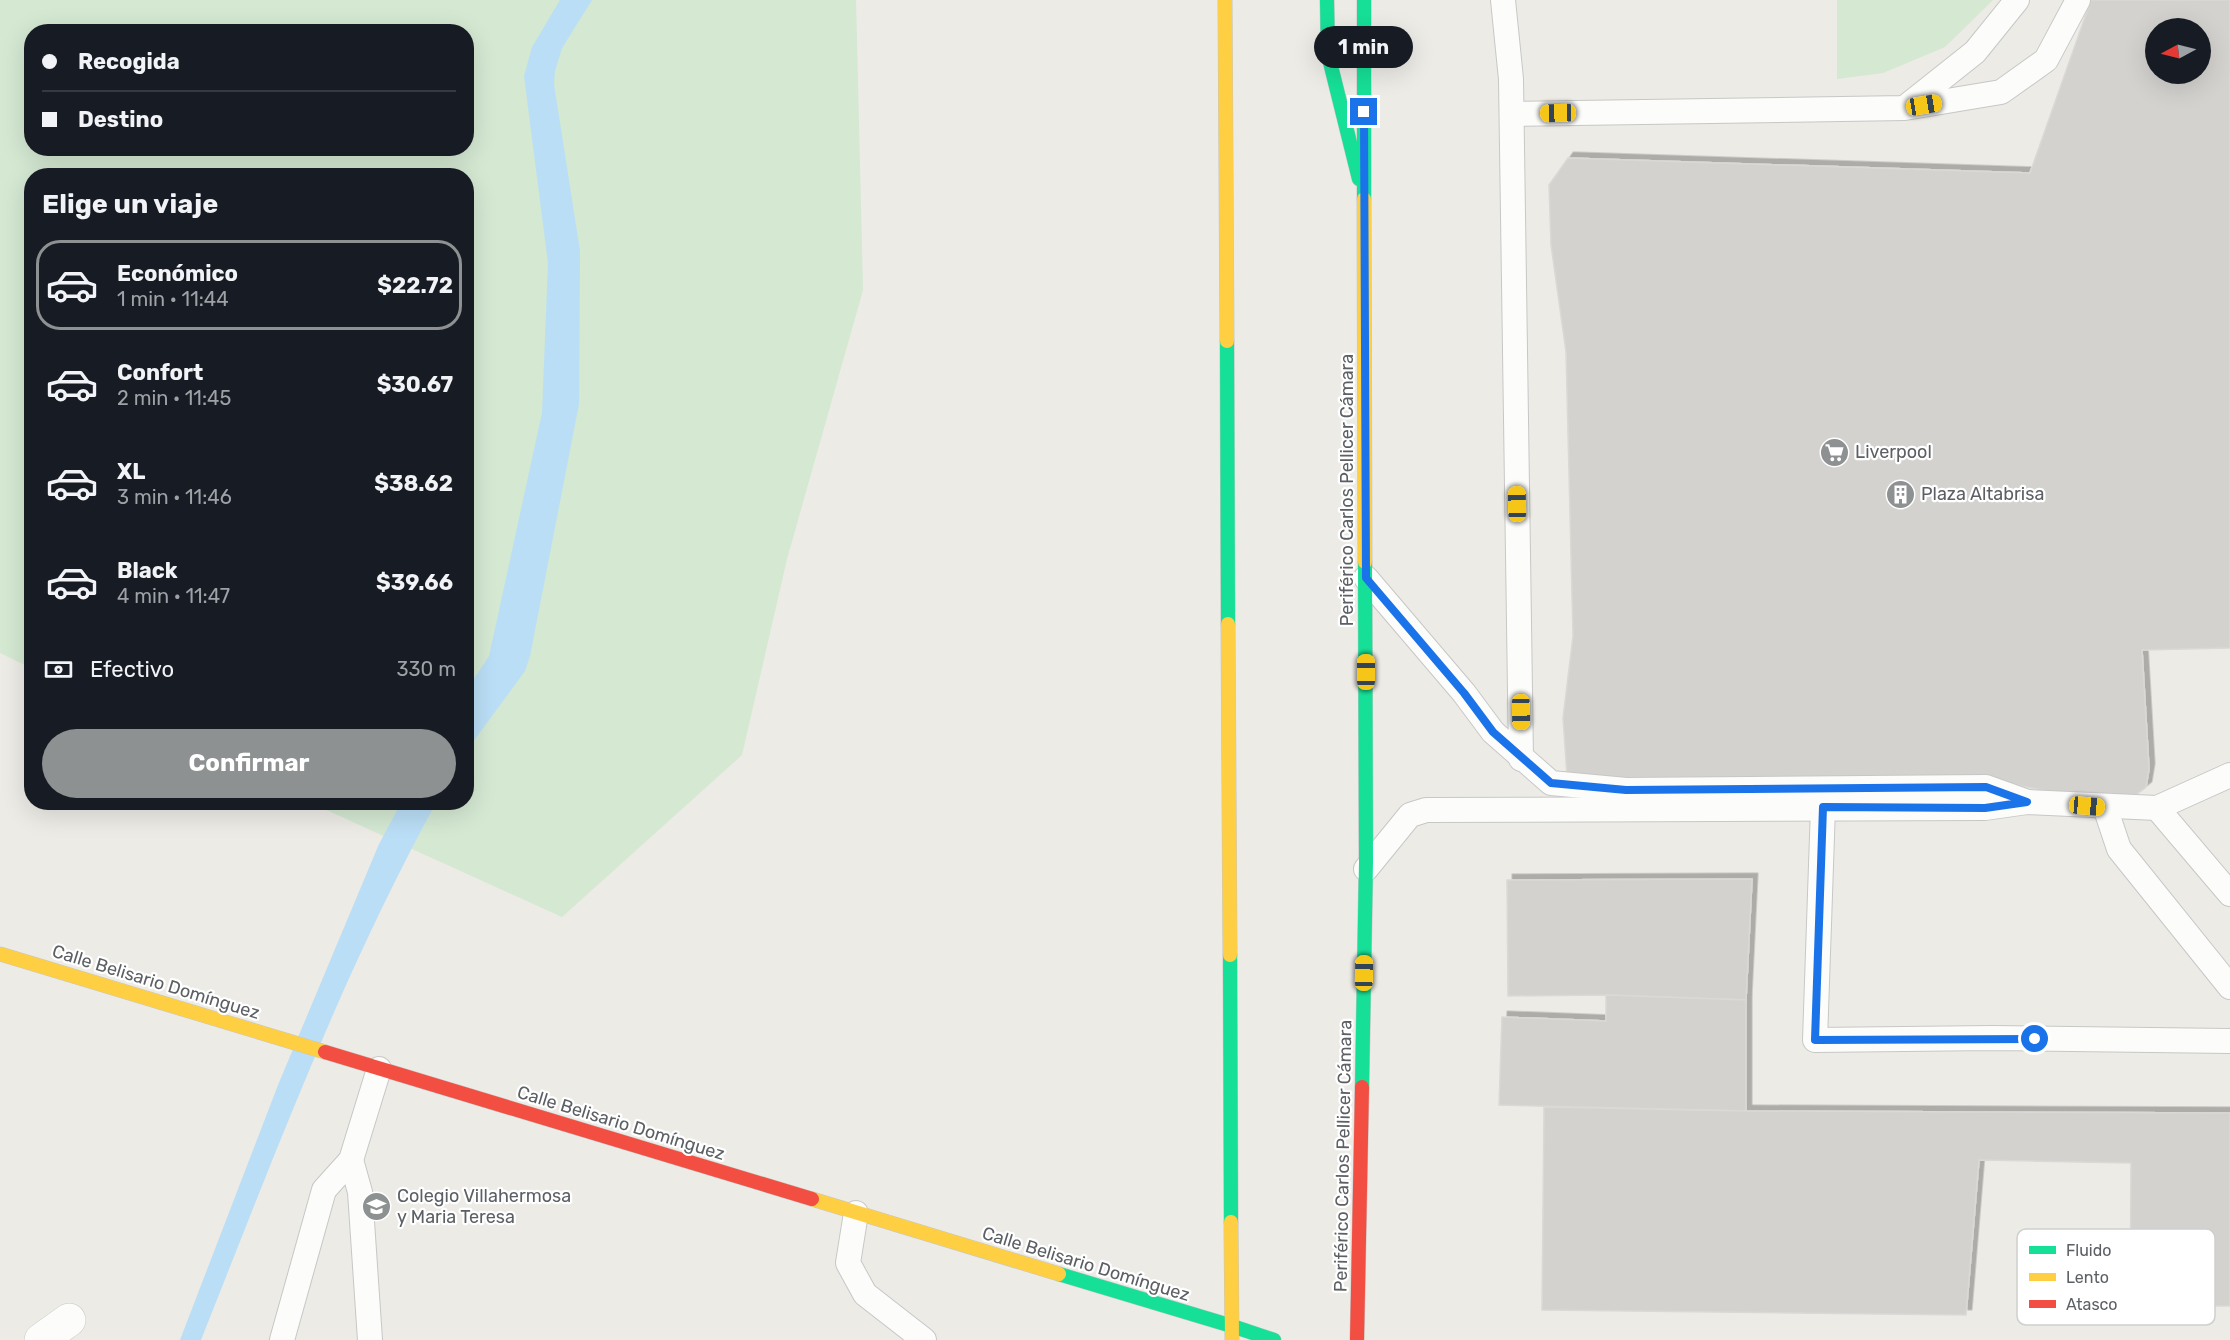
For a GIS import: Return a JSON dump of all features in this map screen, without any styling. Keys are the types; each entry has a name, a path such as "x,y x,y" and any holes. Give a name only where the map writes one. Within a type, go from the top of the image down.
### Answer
{"main road":[{"path":"1225,0 1232,1333"},
{"path":"1327,0 1328,54 1364,201"},
{"name":"Periférico Carlos Pellicer Cámara","path":"1357,1340 1365,869 1364,0"},
{"name":"Calle Belisario Domínguez","path":"0,954 856,1213 1232,1333 1274,1340"}],"street":[{"path":"41,1340 69,1320"}],"lane":[{"path":"1503,0 1512,114 1521,759"},
{"path":"1905,108 1975,52 2017,0"},
{"path":"1512,114 1905,108 2001,92 2046,60 2078,0"},
{"path":"1366,578 1464,693 1493,732 1551,783 1615,789 1986,787 2027,802"},
{"path":"1365,869 1410,815 1426,810 1985,808 2027,802 2157,808 2230,775"},
{"path":"1823,807 1815,1040 2230,1041"},
{"path":"2105,807 2119,849 2230,987"},
{"path":"2157,808 2230,894"},
{"path":"282,1340 324,1190 351,1160 379,1069"},
{"path":"351,1160 360,1192 370,1340"},
{"path":"856,1213 848,1263 865,1294 924,1340"}],"green space":[{"path":"0,0 856,0 863,290 787,559 742,755 562,917 326,810 474,810 474,168 24,168 24,665 0,653"},
{"path":"1837,0 1993,0 1945,47 1883,73 1837,79"}],"water":[{"path":"560,0 592,0 562,48 555,71 554,84 580,251 579,404 530,656 525,671 474,740 474,678 489,656 542,413 548,263 524,76 532,47"},
{"path":"397,810 432,810 339,1000 201,1340 180,1340 278,1085 379,844"}],"building":[{"name":"Plaza Altabrisa","path":"2091,0 2230,0 2230,648 2142,650 2149,769 2146,787 2136,795 2065,795 1985,778 1653,782 1567,776 1563,718 1573,636 1566,352 1551,245 1549,185 1568,158 2030,173"},
{"path":"1752,879 1746,1000 1606,995 1508,996 1507,880"},
{"path":"1606,995 1746,1000 1746,1111 1499,1105 1502,1017 1606,1021"},
{"path":"1544,1107 1746,1111 2230,1113 2230,1306 2215,1306 2215,1229 2131,1229 2131,1163 1979,1160 1966,1315 1542,1310"}],"traffic: fast":[{"path":"1327,0 1328,54 1359,179"},
{"path":"1364,0 1364,199"},
{"path":"1227,341 1228,624"},
{"path":"1362,1087 1366,861 1365,562"},
{"path":"1230,955 1231,1222"},
{"path":"1059,1274 1232,1326"},
{"path":"1232,1326 1274,1340"}],"traffic: slow":[{"path":"1225,0 1227,341"},
{"path":"1364,199 1365,562"},
{"path":"1228,624 1230,955"},
{"path":"0,954 325,1052"},
{"path":"812,1199 1059,1274"},
{"path":"1231,1222 1232,1340"}],"traffic: jam":[{"path":"325,1052 812,1199"},
{"path":"1357,1340 1362,1087"}],"place":[{"name":"Liverpool","path":"1834,452"},
{"name":"Plaza Altabrisa","path":"1900,494"},
{"name":"Colegio Villahermosa y Maria Teresa","path":"376,1206"}],"route":[{"path":"1364,112 1366,578 1464,693 1493,732 1551,783 1626,790 1986,787 2027,802 1985,808 1823,807 1815,1040 2035,1039"}]}
